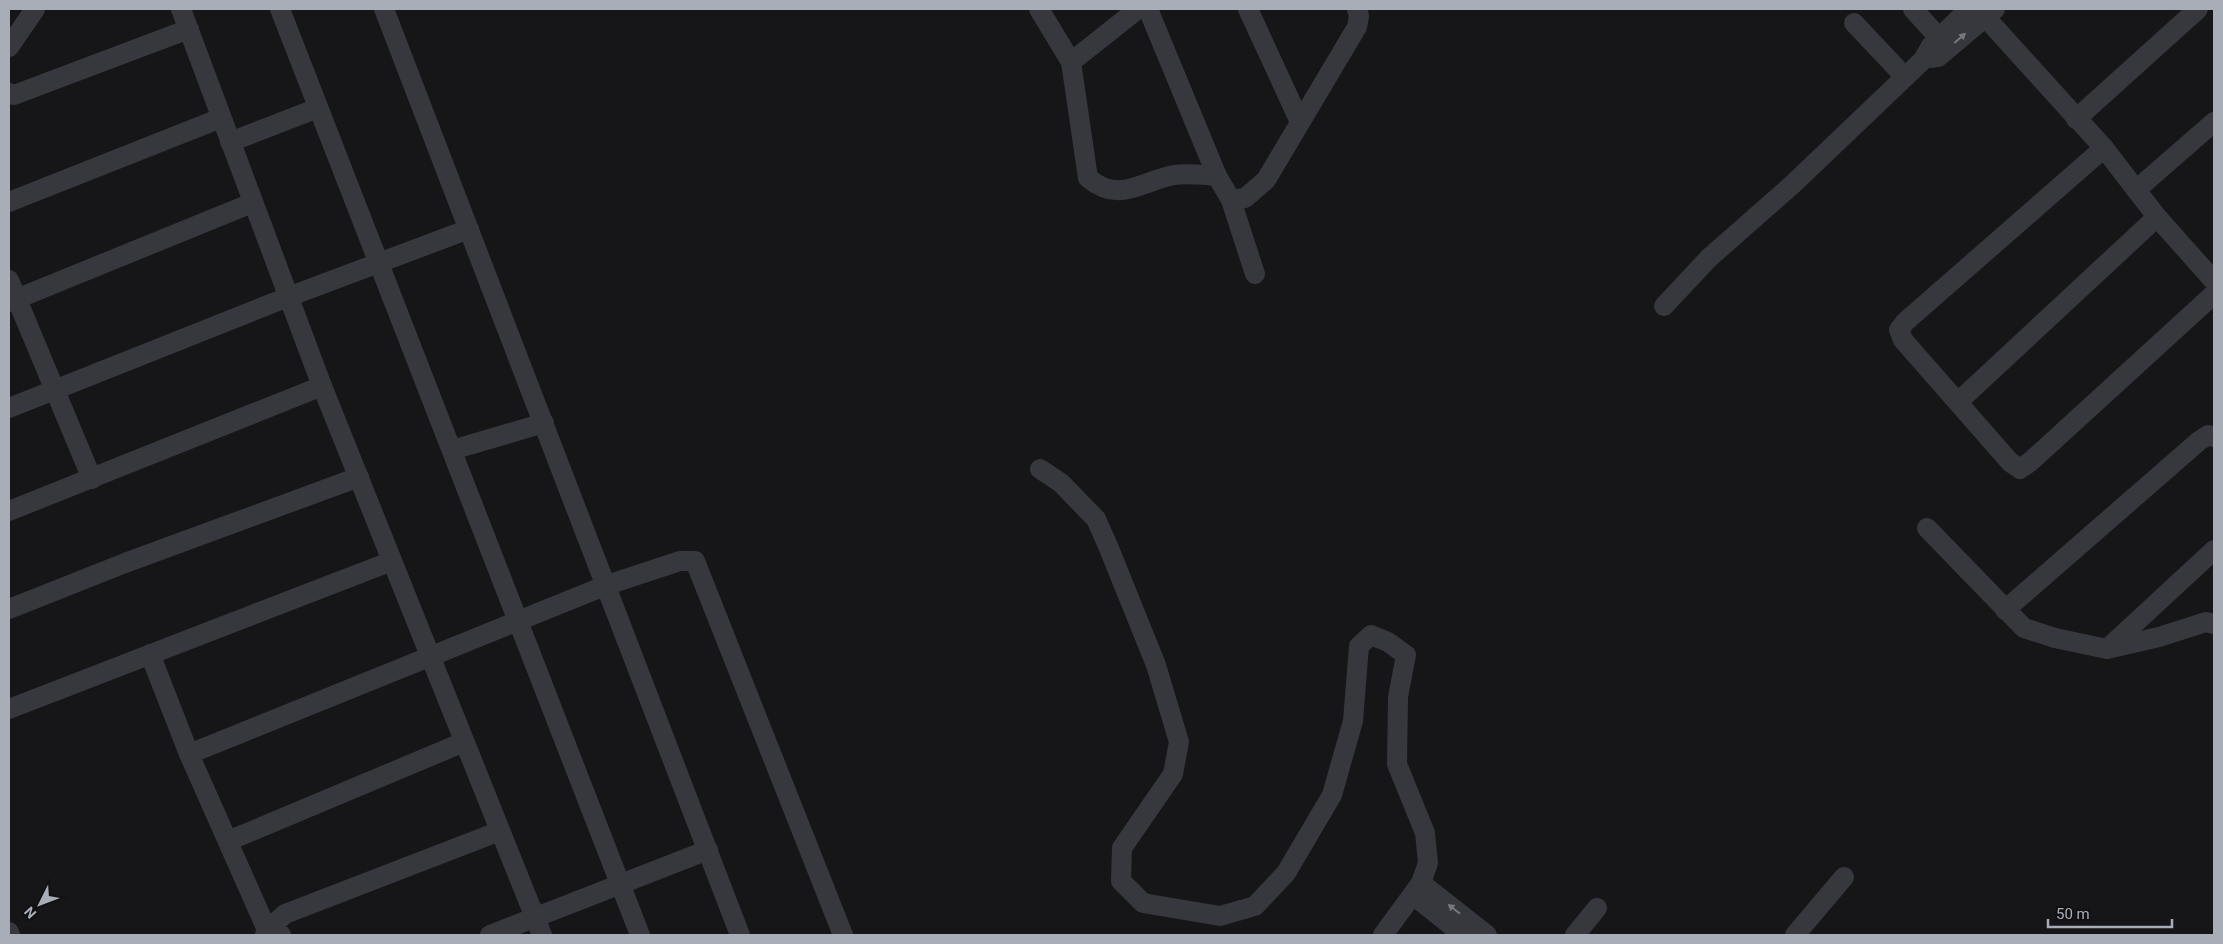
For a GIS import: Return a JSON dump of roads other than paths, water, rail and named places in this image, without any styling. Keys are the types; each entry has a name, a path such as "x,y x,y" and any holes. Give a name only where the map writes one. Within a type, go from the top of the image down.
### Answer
{"street":[{"path":"9,47 35,9"},
{"path":"181,9 322,386 538,926"},
{"path":"280,9 520,621 640,935"},
{"path":"384,9 740,935"},
{"path":"1039,9 1071,62 1088,178 1101,188 1120,192 1175,175 1216,176"},
{"path":"1071,62 1138,9"},
{"path":"1148,9 1216,176 1231,200 1255,274"},
{"path":"1248,9 1300,122"},
{"path":"1231,200 1245,198 1266,180 1357,27 1359,16 1357,9"},
{"path":"1913,9 1939,38"},
{"path":"2076,118 2198,9"},
{"path":"1664,306 1709,258 1792,184 1923,60 1931,46 1939,38 1982,11"},
{"path":"1982,11 2104,148 2157,217 2207,259 2214,281"},
{"path":"1923,60 1938,57 1982,11"},
{"path":"1854,24 1905,76"},
{"path":"9,93 14,95 189,29"},
{"path":"230,142 318,108"},
{"path":"9,202 221,118"},
{"path":"2136,190 2214,122"},
{"path":"2104,148 1904,322 1899,330 1903,340 2010,462 2020,468 2038,455 2214,294"},
{"path":"12,300 252,203"},
{"path":"1958,402 2157,217"},
{"path":"9,408 288,297 469,229"},
{"path":"9,280 12,300 54,390 92,479"},
{"path":"9,511 322,386"},
{"path":"452,450 544,423"},
{"path":"2005,610 2199,441 2208,435 2214,437"},
{"path":"1040,469 1061,483 1096,519 1156,665 1179,742 1173,774 1122,848 1121,881 1143,903 1220,916 1254,906 1286,873 1332,795 1353,721 1359,646 1371,634 1388,642 1406,656 1398,697 1398,764 1425,833 1428,863 1417,889 1383,935"},
{"path":"9,609 125,563 360,477"},
{"path":"1927,528 2024,628 2055,638 2107,648 2159,637 2206,622 2214,624"},
{"path":"2107,648 2214,550"},
{"path":"9,709 392,561"},
{"path":"189,754 607,585 680,561 695,561 843,935"},
{"path":"150,654 189,754 271,933 286,914 500,831"},
{"path":"228,841 464,742"},
{"path":"490,935 538,926 621,884 708,850"},
{"path":"1795,935 1844,877"},
{"path":"1417,889 1464,935"},
{"path":"1417,889 1487,935"},
{"path":"1574,935 1597,908"}]}
